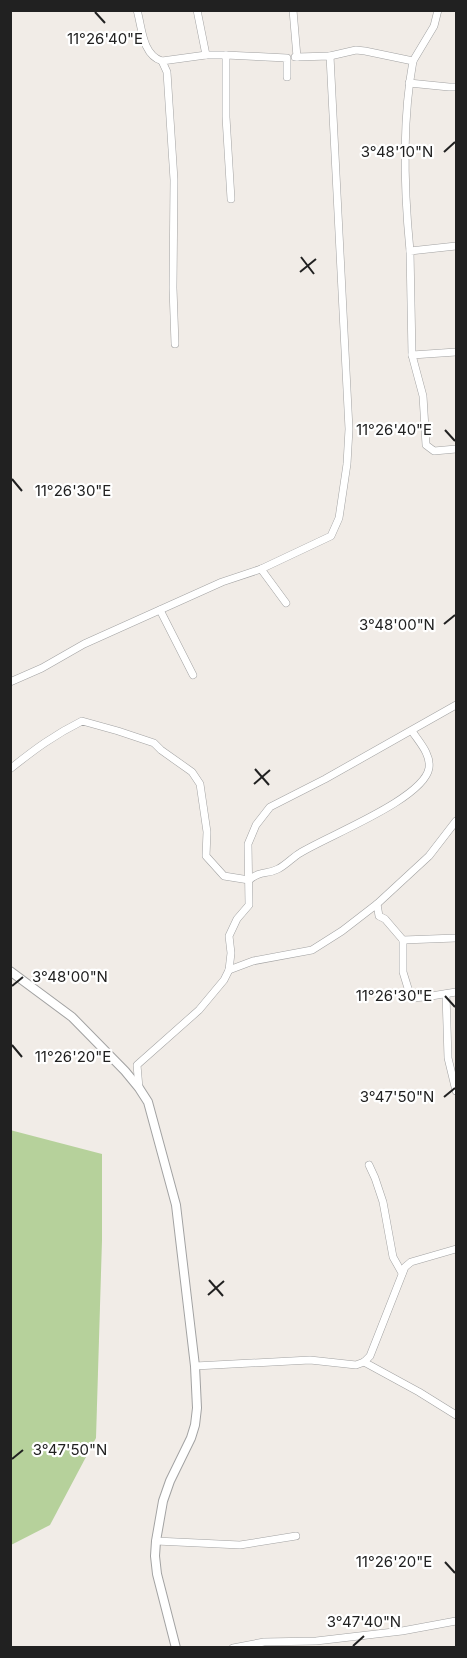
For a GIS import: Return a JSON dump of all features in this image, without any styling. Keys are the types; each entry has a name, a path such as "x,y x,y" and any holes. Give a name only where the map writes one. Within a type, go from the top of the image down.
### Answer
{"street":[{"path":"137,10 149,51 162,61 206,55 287,58 330,56 356,50 413,61"},
{"path":"197,10 206,55"},
{"path":"293,10 297,57"},
{"path":"438,10 434,26 413,61 409,83 405,172 410,251 412,355 423,396 426,445 434,451 456,449"},
{"path":"226,55 226,117 231,199"},
{"path":"10,682 42,668 84,644 241,575 261,569 331,536 339,518 347,464 349,429 330,56"},
{"path":"287,58 287,77"},
{"path":"162,61 167,72 174,180 175,344"},
{"path":"409,83 456,87"},
{"path":"410,251 456,246"},
{"path":"412,355 456,352"},
{"path":"261,569 286,603"},
{"path":"160,610 193,675"},
{"path":"140,1088 137,1065 199,1010 224,980 229,970 231,953 229,936 237,919 249,905 248,844 256,825 270,807 325,779 456,705"},
{"path":"10,769 50,738 82,721 154,743 192,772 200,784 207,832 206,856 224,876 249,880 256,874 278,869 300,853 388,807 416,788 427,775 429,765 427,755 412,731"},
{"path":"229,970 253,962 312,950 342,931 377,904 429,856 456,821"},
{"path":"377,904 379,916 403,940 403,972 411,998 426,998 456,992"},
{"path":"403,940 456,938"},
{"path":"10,971 72,1017 140,1088 148,1102 176,1205 195,1366 197,1408 191,1438 163,1501 156,1541 157,1574 176,1647"},
{"path":"446,994 448,1058 456,1091"},
{"path":"369,1165 383,1202 393,1257 402,1273"},
{"path":"195,1366 310,1360 356,1365 364,1362 370,1356 405,1267 411,1262 456,1249"},
{"path":"364,1362 456,1414"},
{"path":"156,1541 240,1545 296,1536"},
{"path":"233,1647 264,1642 316,1641 402,1631 456,1621"}],"green space":[{"path":"10,1130 102,1154 102,1240 96,1438 50,1525 11,1545"}]}
